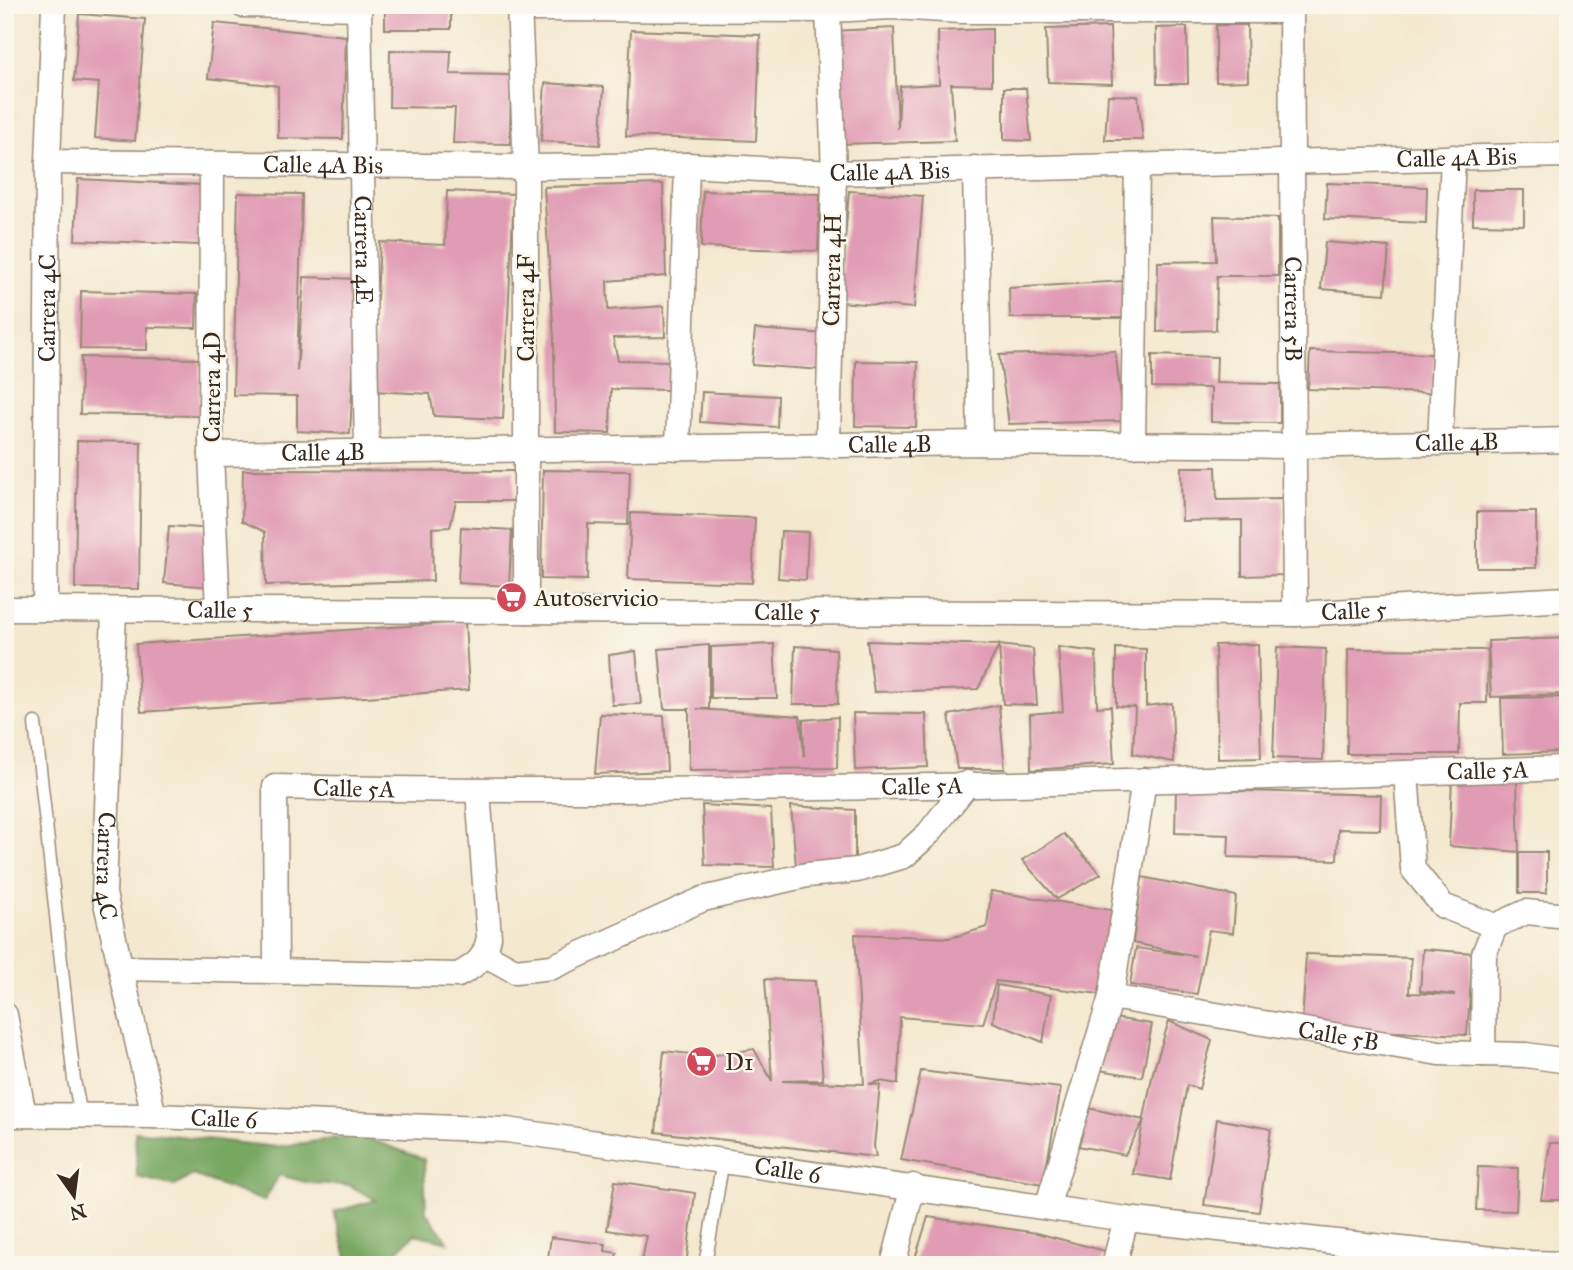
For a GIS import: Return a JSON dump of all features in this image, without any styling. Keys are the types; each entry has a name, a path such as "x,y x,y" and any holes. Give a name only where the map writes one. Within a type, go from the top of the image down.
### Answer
{"street":[{"name":"Carrera 4C","path":"45,609 48,162 54,5"},
{"path":"242,5 359,6"},
{"name":"Carrera 4E","path":"359,6 367,453"},
{"path":"519,7 828,10 893,6 1292,8"},
{"name":"Carrera 4F","path":"519,7 526,167 526,611"},
{"name":"Carrera 5B","path":"1292,8 1290,160 1294,614"},
{"name":"Carrera 4H","path":"828,10 834,173 828,446"},
{"name":"Calle 4A Bis","path":"48,162 526,167 687,165 834,173 1568,155"},
{"path":"1440,443 1453,157"},
{"name":"Carrera 4D","path":"212,164 211,454 218,610"},
{"path":"678,448 687,165"},
{"path":"1133,445 1137,166"},
{"path":"975,168 980,443"},
{"name":"Calle 4B","path":"211,454 980,443 1294,446 1568,440"},
{"name":"Calle 5","path":"5,609 1294,614 1568,599"},
{"name":"Carrera 4C","path":"114,610 104,894 154,1116"},
{"name":"Calle 5A","path":"276,970 275,787 478,792 1144,780 1568,768"},
{"path":"1406,773 1413,869 1443,906 1495,926"},
{"path":"1047,1207 1111,997 1144,780"},
{"path":"486,955 515,971 552,967 703,898 807,875 858,870 904,856 929,833 968,783"},
{"path":"121,968 458,975 474,967 486,955 489,937 478,792"},
{"path":"1483,1054 1484,954 1495,926 1526,912 1568,916"},
{"name":"Calle 5B","path":"1111,997 1439,1053 1526,1055 1568,1061"},
{"path":"5,1015 15,1115"},
{"name":"Calle 6","path":"15,1115 154,1116 507,1130 913,1186 1126,1219 1530,1263 1568,1264"},
{"path":"893,1265 913,1186"},
{"path":"1114,1265 1126,1219"}],"lane":[{"path":"35,723 74,1080 81,1115"},
{"path":"705,1265 723,1160"}],"green space":[{"path":"135,1131 276,1147 358,1135 424,1159 426,1212 448,1242 415,1234 388,1260 349,1264 334,1212 376,1200 349,1185 309,1183 279,1175 264,1201 193,1175 175,1186 137,1177"}],"building":[{"path":"385,5 451,5 451,29 385,29"},
{"path":"79,14 145,19 135,141 95,138 99,83 74,81"},
{"path":"214,23 346,36 343,139 278,138 278,86 208,78"},
{"path":"1216,25 1247,25 1248,81 1216,82"},
{"path":"1110,27 1112,84 1048,82 1046,29"},
{"path":"1187,27 1188,84 1157,84 1156,28"},
{"path":"894,28 898,129 900,86 939,84 938,31 992,29 992,85 951,84 955,141 836,144 831,31"},
{"path":"631,30 760,35 756,141 626,136"},
{"path":"390,50 451,51 450,74 511,75 510,144 453,143 455,108 389,107"},
{"path":"545,83 604,87 600,145 541,141"},
{"path":"1004,88 1026,88 1031,141 1004,140"},
{"path":"1108,95 1138,96 1143,140 1105,140"},
{"path":"78,179 202,185 199,245 75,240"},
{"path":"1327,183 1427,187 1426,223 1325,219"},
{"path":"663,184 666,276 607,281 608,310 664,306 665,337 613,338 618,360 669,361 669,390 611,389 610,433 555,432 554,339 544,187"},
{"path":"1473,190 1524,190 1524,225 1473,224"},
{"path":"447,191 514,194 503,419 434,416 430,394 372,391 380,242 445,245"},
{"path":"703,191 820,194 818,251 701,247"},
{"path":"849,191 923,196 914,308 840,302"},
{"path":"238,193 302,194 297,372 304,277 358,279 350,434 297,431 297,396 233,395"},
{"path":"1214,216 1278,218 1278,276 1217,276 1216,330 1157,332 1158,262 1216,261"},
{"path":"1325,242 1389,247 1385,294 1321,289"},
{"path":"1124,281 1127,318 1010,318 1009,288"},
{"path":"81,291 197,294 196,328 147,327 147,350 80,349"},
{"path":"755,329 826,334 823,370 752,365"},
{"path":"1115,351 1124,421 1009,424 999,355"},
{"path":"1310,351 1435,354 1433,393 1308,389"},
{"path":"1152,355 1217,357 1216,383 1280,384 1280,423 1211,422 1211,388 1152,387"},
{"path":"81,357 200,359 199,416 80,414"},
{"path":"856,361 918,362 916,427 855,426"},
{"path":"702,392 778,396 777,427 700,422"},
{"path":"77,441 141,442 139,589 75,588"},
{"path":"1181,467 1216,467 1217,500 1283,499 1284,575 1242,576 1242,520 1182,521"},
{"path":"243,470 514,471 514,501 456,501 450,527 432,528 433,581 266,585 265,532 242,521"},
{"path":"543,470 630,471 628,525 588,524 587,580 541,579"},
{"path":"1477,512 1536,512 1536,568 1477,568"},
{"path":"631,513 755,518 752,583 628,579"},
{"path":"169,526 214,529 210,587 164,583"},
{"path":"461,527 512,530 509,586 458,583"},
{"path":"781,531 808,532 806,580 778,578"},
{"path":"465,622 469,690 141,712 136,644"},
{"path":"1568,638 1568,694 1491,697 1488,641"},
{"path":"867,641 999,645 978,689 874,692"},
{"path":"774,644 777,698 711,698 711,647"},
{"path":"1258,644 1261,758 1218,759 1215,645"},
{"path":"709,645 709,709 697,709 800,716 804,757 803,720 838,717 837,768 689,770 689,709 664,709 659,649"},
{"path":"999,645 1033,649 1037,705 1003,704"},
{"path":"795,646 836,649 838,704 793,704"},
{"path":"1058,647 1096,652 1097,707 1111,706 1114,764 1031,770 1030,714 1063,711"},
{"path":"1277,647 1326,649 1323,760 1273,758"},
{"path":"1116,648 1146,649 1146,706 1172,703 1174,762 1133,754 1135,707 1116,706"},
{"path":"1348,649 1488,650 1487,703 1460,703 1459,754 1347,754"},
{"path":"636,651 641,704 612,705 609,655"},
{"path":"1563,697 1565,752 1503,754 1501,698"},
{"path":"999,705 1005,769 957,769 949,715"},
{"path":"853,713 926,714 928,767 855,770"},
{"path":"600,714 664,716 667,771 595,774"},
{"path":"1452,779 1517,782 1519,852 1449,846"},
{"path":"1176,789 1381,795 1380,830 1338,829 1337,860 1228,857 1229,835 1175,833"},
{"path":"702,805 771,809 774,867 705,865"},
{"path":"791,806 855,810 855,867 796,866"},
{"path":"1064,834 1101,874 1057,899 1022,860"},
{"path":"1519,852 1547,852 1547,893 1519,893"},
{"path":"1142,877 1236,896 1233,933 1209,930 1197,994 1130,985 1136,948 1196,956 1133,943"},
{"path":"991,891 1117,911 1099,994 996,981 983,1024 900,1017 898,1084 880,1081 869,1084 880,1085 874,1146 876,1157 656,1132 664,1051 709,1056 754,1049 772,1081 765,979 815,981 823,1080 782,1081 864,1084 855,934 950,938 987,927"},
{"path":"1423,949 1473,953 1467,1035 1302,1028 1306,954 1411,958 1409,993 1455,995 1420,991"},
{"path":"997,985 1051,995 1043,1042 993,1022"},
{"path":"1108,1017 1152,1024 1142,1077 1099,1070"},
{"path":"1169,1021 1212,1040 1199,1089 1187,1085 1170,1180 1133,1174 1153,1072"},
{"path":"921,1071 1061,1088 1043,1184 901,1160"},
{"path":"1088,1108 1144,1120 1125,1155 1078,1146"},
{"path":"1217,1119 1271,1129 1259,1212 1204,1205"},
{"path":"1550,1143 1568,1143 1568,1200 1541,1200"},
{"path":"1478,1167 1518,1168 1516,1211 1476,1210"},
{"path":"615,1181 695,1193 686,1265 641,1265 647,1236 607,1230"},
{"path":"928,1217 1037,1233 1105,1251 1101,1265 913,1265"},
{"path":"551,1237 606,1244 605,1251 617,1253 615,1265 547,1265"}],"place":[{"name":"Autoservicio","path":"511,598"},
{"name":"D1","path":"702,1062"}]}
